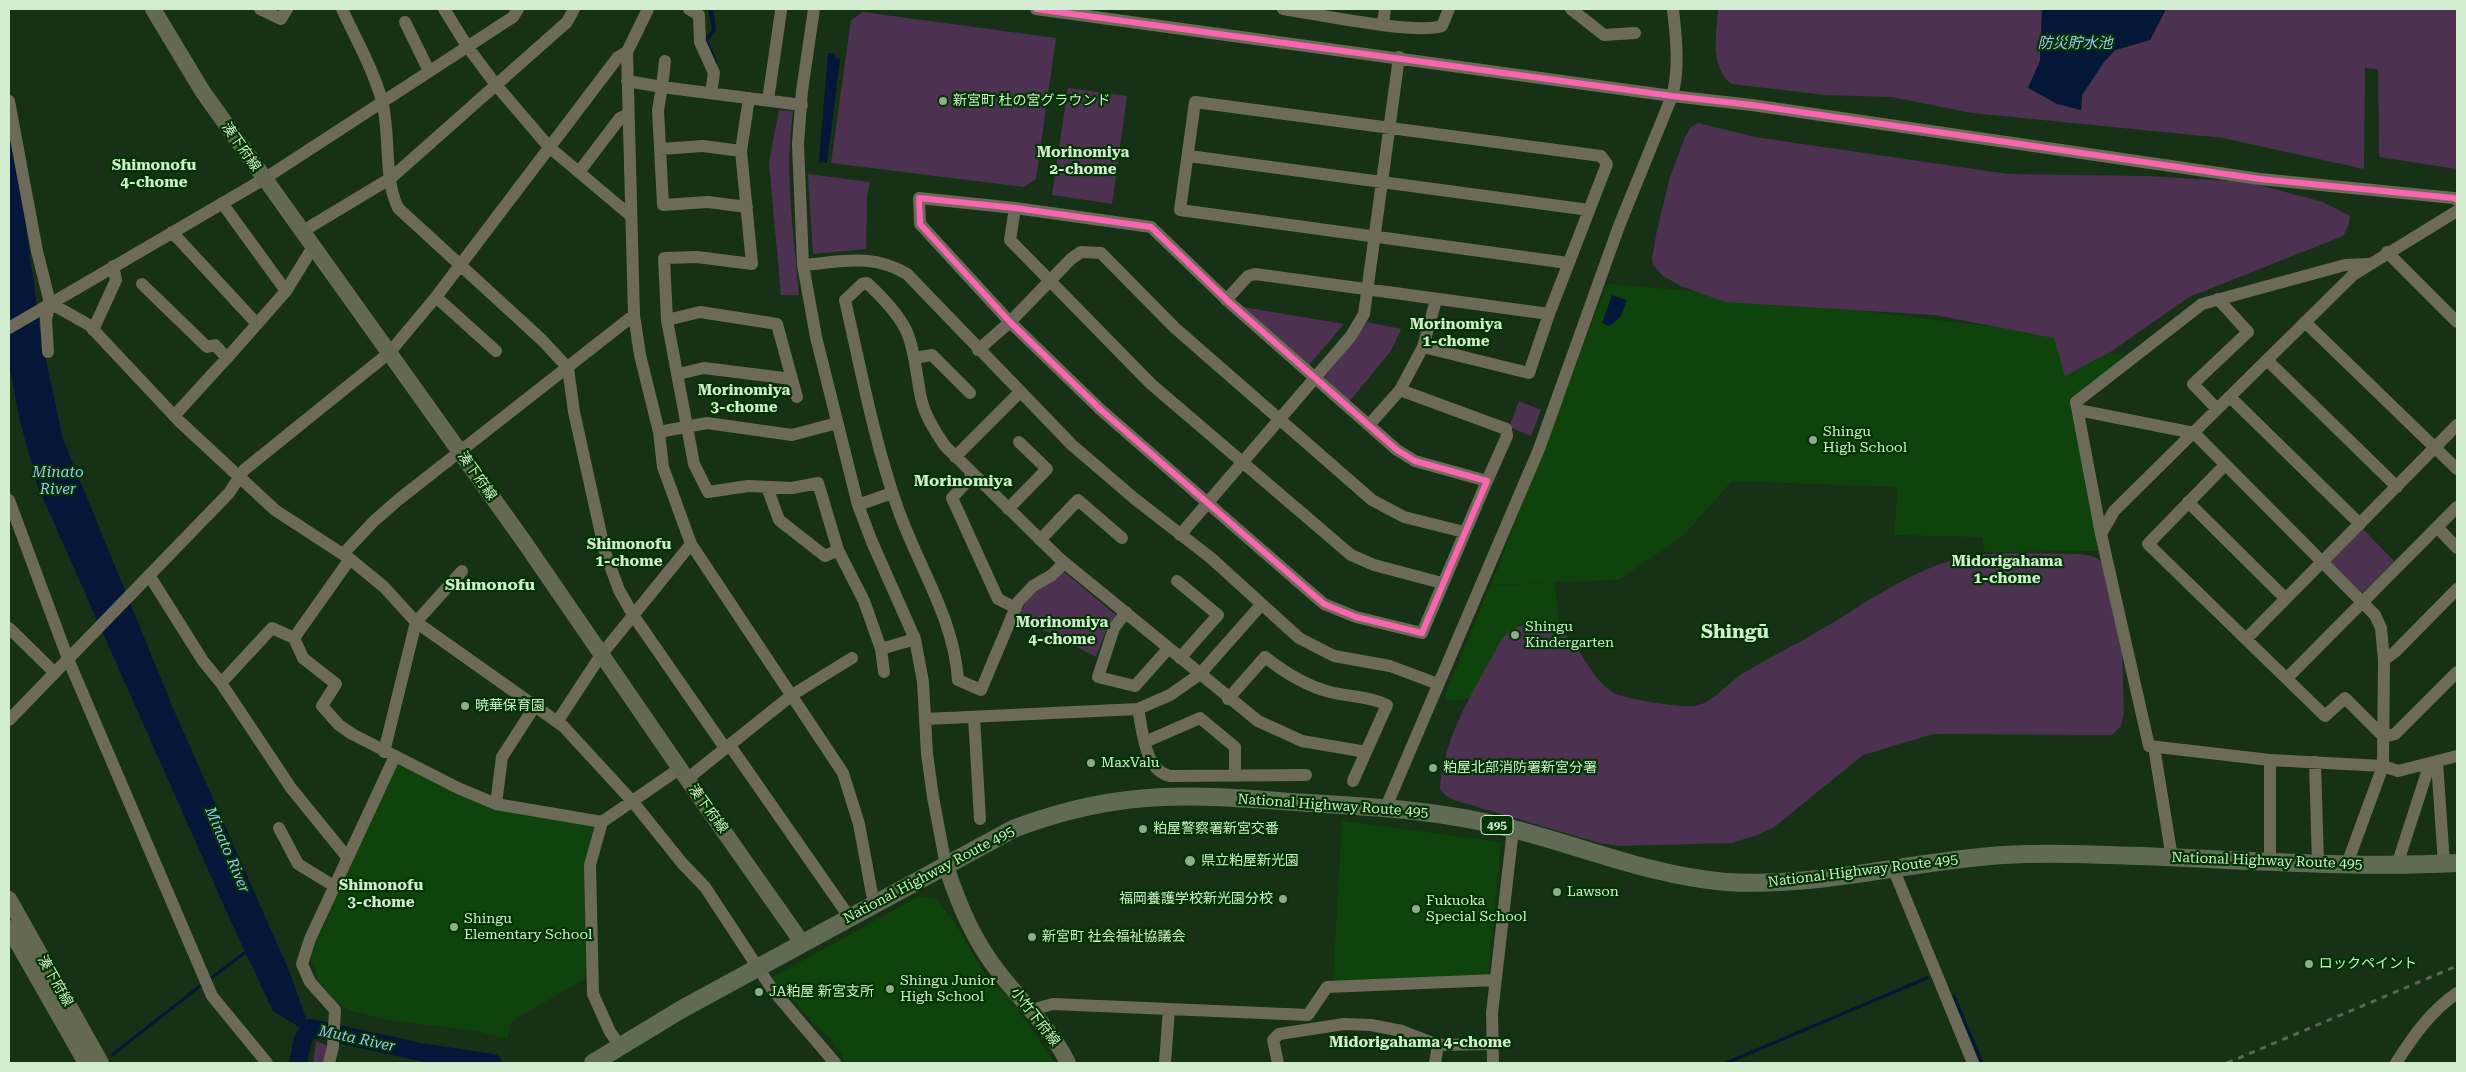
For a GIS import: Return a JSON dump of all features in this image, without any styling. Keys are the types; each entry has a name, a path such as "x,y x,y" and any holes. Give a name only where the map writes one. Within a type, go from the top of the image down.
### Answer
{"highway":[{"name":"National Highway Route 495","path":"593,1063 757,969 1013,829 1065,812 1132,800 1197,796 1386,807 1439,814 1512,829 1654,871 1709,880 1782,882 2004,855 2082,854 2347,864 2450,864"}],"main road":[{"name":"湊下府線","path":"153,9 203,92 459,450 803,944"},
{"name":"小竹下府線","path":"946,866 966,919 978,942 1000,974 1032,1010 1068,1063"},
{"name":"湊下府線","path":"9,899 101,1063"},
{"name":"湊下府線","path":"9,928 86,1063"}],"street":[{"path":"260,9 281,19 288,9"},
{"path":"342,9 382,102 392,178 391,192 398,208 542,340 568,368 574,412 604,552 619,590 633,615 723,745 733,750 850,918"},
{"path":"444,9 496,85 549,147 631,216"},
{"path":"9,328 264,179 513,18 518,9"},
{"path":"303,231 392,178 567,22 574,9"},
{"path":"648,9 627,52 634,315 640,355 659,432 663,467 691,544 792,695 848,784 859,824 872,894 876,903"},
{"path":"689,9 700,16 700,42 714,73 711,93"},
{"path":"814,9 802,105 798,166 803,265 816,336 858,505 915,640 923,682 933,797 946,866"},
{"path":"1036,9 1399,57 1672,96 1752,105 2260,179 2454,198 2457,200"},
{"path":"1283,9 1331,12 1383,24 1434,29 1442,26 1449,9"},
{"path":"1383,24 1385,9"},
{"path":"1571,9 1604,35 1635,33"},
{"path":"1386,807 1539,449 1620,226 1672,96 1676,76 1676,42 1673,9"},
{"path":"768,100 781,11"},
{"path":"405,22 429,71"},
{"path":"9,720 96,628 229,493 238,478 269,448 324,408 389,353 436,297 618,57 627,52"},
{"path":"1180,535 1351,336 1364,314 1399,57"},
{"path":"665,61 658,110 663,205 708,202 746,207"},
{"path":"628,81 802,105"},
{"path":"749,98 742,151 752,264 697,257 664,258 667,320 694,464 708,492 748,486 792,488 818,484 838,550 864,601 881,649 884,672"},
{"path":"9,101 37,251 50,303 46,319 48,352"},
{"path":"1423,346 1529,373 1568,263 1607,164 1601,156 1195,102 1180,210 1568,263"},
{"path":"579,172 620,118 628,114"},
{"path":"660,149 703,146 742,151"},
{"path":"1189,156 1589,210"},
{"path":"1400,390 1506,429 1507,436 1422,633 1356,617 1324,604 1207,503 1102,410 1010,322 920,224 919,198 1015,208 1151,227 1226,300 1397,450 1415,461 1487,481"},
{"path":"222,203 286,290"},
{"path":"1015,208 1010,240 1151,384 1351,554 1374,565 1442,583"},
{"path":"2101,534 2114,511 2353,275 2387,252 2457,211"},
{"path":"172,232 257,324"},
{"path":"174,416 228,358 286,290 313,247"},
{"path":"978,350 1010,322 1081,252 1100,253 1175,328 1279,420 1383,508 1404,517 1464,532"},
{"path":"2387,252 2457,322"},
{"path":"803,265 873,260 896,267 917,284 978,350 1072,445 1135,499 1210,558 1299,638 1320,650 1350,660 1404,670 1438,684"},
{"path":"2369,264 2345,265 2202,304 2076,402 2101,534 2149,746 2270,760 2382,766 2398,771 2457,756"},
{"path":"93,330 116,280 114,266"},
{"path":"1226,300 1248,276 1255,274 1549,314"},
{"path":"1064,563 1052,575 1032,586 1018,602 981,690 958,680 957,668 944,618 892,493 866,394 845,300 862,284 866,283 899,317 906,331 914,358 922,403 934,430 955,457 1064,563 1258,721 1277,732 1321,746 1366,752"},
{"path":"142,284 207,347 215,345 228,358"},
{"path":"436,297 496,351"},
{"path":"2217,410 2192,384 2248,332 2218,299"},
{"path":"1369,425 1400,390 1423,346 1436,300"},
{"path":"50,303 93,330 174,416 238,478 275,510 347,556 384,587 416,622 557,722 633,802 682,863 705,887 757,969 835,1063"},
{"path":"667,320 700,312 777,324 797,398"},
{"path":"294,638 347,556 380,516 459,450 568,368 634,315"},
{"path":"2306,322 2457,469"},
{"path":"914,358 932,355 970,393"},
{"path":"2267,360 2397,487"},
{"path":"678,374 704,368 792,379"},
{"path":"955,457 1020,392"},
{"path":"2230,397 2360,524"},
{"path":"2078,410 2194,433 2375,615 2381,628 2384,660 2382,766 2347,864"},
{"path":"659,432 707,423 792,435 837,423"},
{"path":"2246,638 2457,425"},
{"path":"1008,509 1047,469 1019,442"},
{"path":"2225,465 2148,544 2325,716 2345,698 2384,737"},
{"path":"973,475 952,498 998,600 1016,608"},
{"path":"767,487 779,520 825,556 838,550"},
{"path":"858,505 892,493"},
{"path":"9,500 68,659 212,996 267,1063"},
{"path":"1040,540 1078,500 1122,538"},
{"path":"2188,502 2285,598"},
{"path":"2287,678 2457,507"},
{"path":"2437,527 2457,548"},
{"path":"557,722 602,654 691,544"},
{"path":"329,1063 333,1047 335,1010 310,982 302,964 310,940 390,754 416,622 462,571"},
{"path":"149,575 203,661 221,682 291,788 347,857"},
{"path":"1177,580 1218,615 1180,658"},
{"path":"2384,660 2395,652 2457,589"},
{"path":"926,719 1138,708 1170,695 1200,674 1261,605"},
{"path":"1126,612 1114,628 1098,677 1135,686 1168,649"},
{"path":"9,628 55,673"},
{"path":"221,682 272,628 294,638 304,658 336,684 322,706 339,725 390,754 496,804 602,822"},
{"path":"881,649 915,640"},
{"path":"1228,698 1265,657 1280,669 1312,686 1328,692 1387,704 1353,781"},
{"path":"620,1046 610,1032 593,994 590,865 602,822 727,747 792,695 852,658"},
{"path":"2384,737 2395,734 2457,672"},
{"path":"496,804 502,756 534,706"},
{"path":"1138,708 1152,764 1162,774 1170,776 1235,774 1306,775"},
{"path":"974,717 980,819"},
{"path":"1145,742 1200,718 1235,747 1235,774"},
{"path":"2154,747 2172,858"},
{"path":"2270,760 2270,861"},
{"path":"2315,762 2318,863"},
{"path":"2434,762 2450,864"},
{"path":"2397,865 2434,762"},
{"path":"279,828 298,864 334,886"},
{"path":"1493,1063 1491,1044 1496,980 1512,829"},
{"path":"1893,868 1973,1063"},
{"path":"1032,1010 1053,1004 1308,1014 1327,987 1496,980"},
{"path":"2396,1063 2419,1028 2438,1006 2457,993"},
{"path":"1165,1063 1169,1009"},
{"path":"1278,1063 1273,1040 1279,1034 1344,1024 1371,1024 1402,1031 1438,1045 1491,1044"},
{"path":"1435,1063 1438,1045"}],"shaded area":[{"path":"1718,9 2042,9 2040,61 2028,88 2081,110 2082,95 2104,62 2115,50 2150,40 2166,9 2457,9 2457,169 2379,157 2378,69 2365,68 2364,169 2223,138 1972,113 1892,97 1825,95 1731,84 1724,76 1717,59"},
{"name":"新宮町 杜の宮グラウンド","path":"863,12 1056,38 1036,179 1024,187 831,163 851,20"},
{"path":"1068,88 1127,96 1112,204 1052,195"},
{"path":"779,110 793,111 789,157 799,295 781,295 769,163"},
{"path":"1698,123 1755,137 2008,174 2147,176 2248,182 2323,202 2350,216 2349,225 2343,236 2189,297 2112,351 2065,376 2054,338 1935,315 1725,302 1681,286 1663,276 1653,265 1652,258 1657,230 1670,177 1685,137 1691,127"},
{"path":"808,174 870,182 867,197 866,249 813,254"},
{"name":"Shingu High School","path":"1607,284 1727,294 2034,332 2132,359 2073,399 2098,551 1985,552 1982,537 1894,535 1898,487 1732,481 1683,536 1619,580 1554,582 1568,685 1451,701 1447,699 1445,695 1490,586 1549,583 1491,585"},
{"path":"1243,307 1344,324 1309,365"},
{"path":"1367,322 1401,329 1391,351 1349,402 1323,380"},
{"path":"1519,401 1541,410 1531,436 1509,427"},
{"path":"2362,528 2394,561 2362,593 2329,561"},
{"path":"1986,554 2079,554 2093,556 2103,564 2110,578 2119,615 2124,712 2121,726 2112,735 1933,734 1863,755 1773,828 1732,843 1619,846 1599,843 1454,800 1446,796 1440,789 1442,769 1447,750 1462,713 1500,642 1510,631 1517,627 1531,625 1548,626 1561,631 1579,650 1602,684 1614,693 1653,702 1679,706 1695,706 1713,698 1746,672 1826,627 1900,582 1937,565"},
{"path":"1063,571 1116,615 1107,628 1096,657 1019,617 1031,596"},
{"name":"Shingu Elementary School","path":"396,764 496,809 594,825 585,862 586,978 511,1022 507,1039 477,1031 387,1020 349,1010 334,1000 319,981 310,956"},
{"name":"Fukuoka Special School","path":"1342,821 1501,842 1488,977 1333,982"},
{"name":"Shingu Junior High School","path":"919,896 936,899 957,926 984,973 1010,999 1055,1063 847,1063 832,1041 771,978"},
{"path":"316,1041 330,1047 326,1063 313,1063"}],"water":[{"path":"708,9 713,9 716,30 708,41 718,63 715,65 704,39 712,30"},
{"name":"防災貯水池","path":"2042,9 2166,9 2150,40 2115,50 2104,62 2082,95 2081,110 2057,104 2028,88 2040,61"},
{"path":"828,53 835,53 835,58 840,59 827,163 819,162"},
{"name":"Minato River","path":"9,123 17,161 41,337 63,439 173,708 290,973 312,1035 273,1011 233,926 38,487 20,421 9,365"},
{"path":"1612,295 1627,300 1621,316 1610,326 1602,323"}],"waterway":[{"path":"210,979 247,951"},
{"path":"1726,1063 1927,978"},
{"path":"112,1055 204,983"},
{"path":"1954,996 1982,1063"},
{"name":"Muta River","path":"311,1028 425,1053 493,1063"},
{"name":"Minato River","path":"298,1063 303,1039 311,1028"}],"railway":[{"path":"2227,1063 2457,966"}],"cycle path":[{"path":"1036,9 1672,96 1752,105 2260,179 2454,198 2457,200"},
{"path":"919,198 1015,208 1151,227 1230,303 1397,450 1415,461 1487,481 1422,633 1356,617 1324,604 1295,579 1101,410 1010,322 920,224 919,198"}],"place":[{"name":"新宮町 杜の宮グラウンド","path":"943,101"},
{"name":"Shingu High School","path":"1813,440"},
{"name":"Shingu Kindergarten","path":"1515,635"},
{"name":"暁華保育園","path":"465,706"},
{"name":"MaxValu","path":"1091,763"},
{"name":"粕屋北部消防署新宮分署","path":"1433,768"},
{"name":"粕屋警察署新宮交番","path":"1143,829"},
{"name":"県立粕屋新光園","path":"1190,861"},
{"name":"Lawson","path":"1557,892"},
{"name":"福岡養護学校新光園分校","path":"1283,899"},
{"name":"Fukuoka Special School","path":"1416,909"},
{"name":"Shingu Elementary School","path":"454,927"},
{"name":"新宮町 社会福祉協議会","path":"1032,937"},
{"name":"ロックペイント","path":"2309,964"},
{"name":"Shingu Junior High School","path":"890,989"},
{"name":"JA粕屋 新宮支所","path":"759,992"}],"district":[{"name":"Morinomiya 2-chome","path":"1083,162"},
{"name":"Shimonofu 4-chome","path":"154,174"},
{"name":"Morinomiya 1-chome","path":"1456,334"},
{"name":"Morinomiya 3-chome","path":"744,400"},
{"name":"Morinomiya","path":"963,481"},
{"name":"Shimonofu 1-chome","path":"629,554"},
{"name":"Midorigahama 1-chome","path":"2007,570"},
{"name":"Shimonofu","path":"490,585"},
{"name":"Morinomiya 4-chome","path":"1062,632"},
{"name":"Shingū","path":"1735,632"},
{"name":"Shimonofu 3-chome","path":"381,894"},
{"name":"Midorigahama 4-chome","path":"1420,1043"}]}
